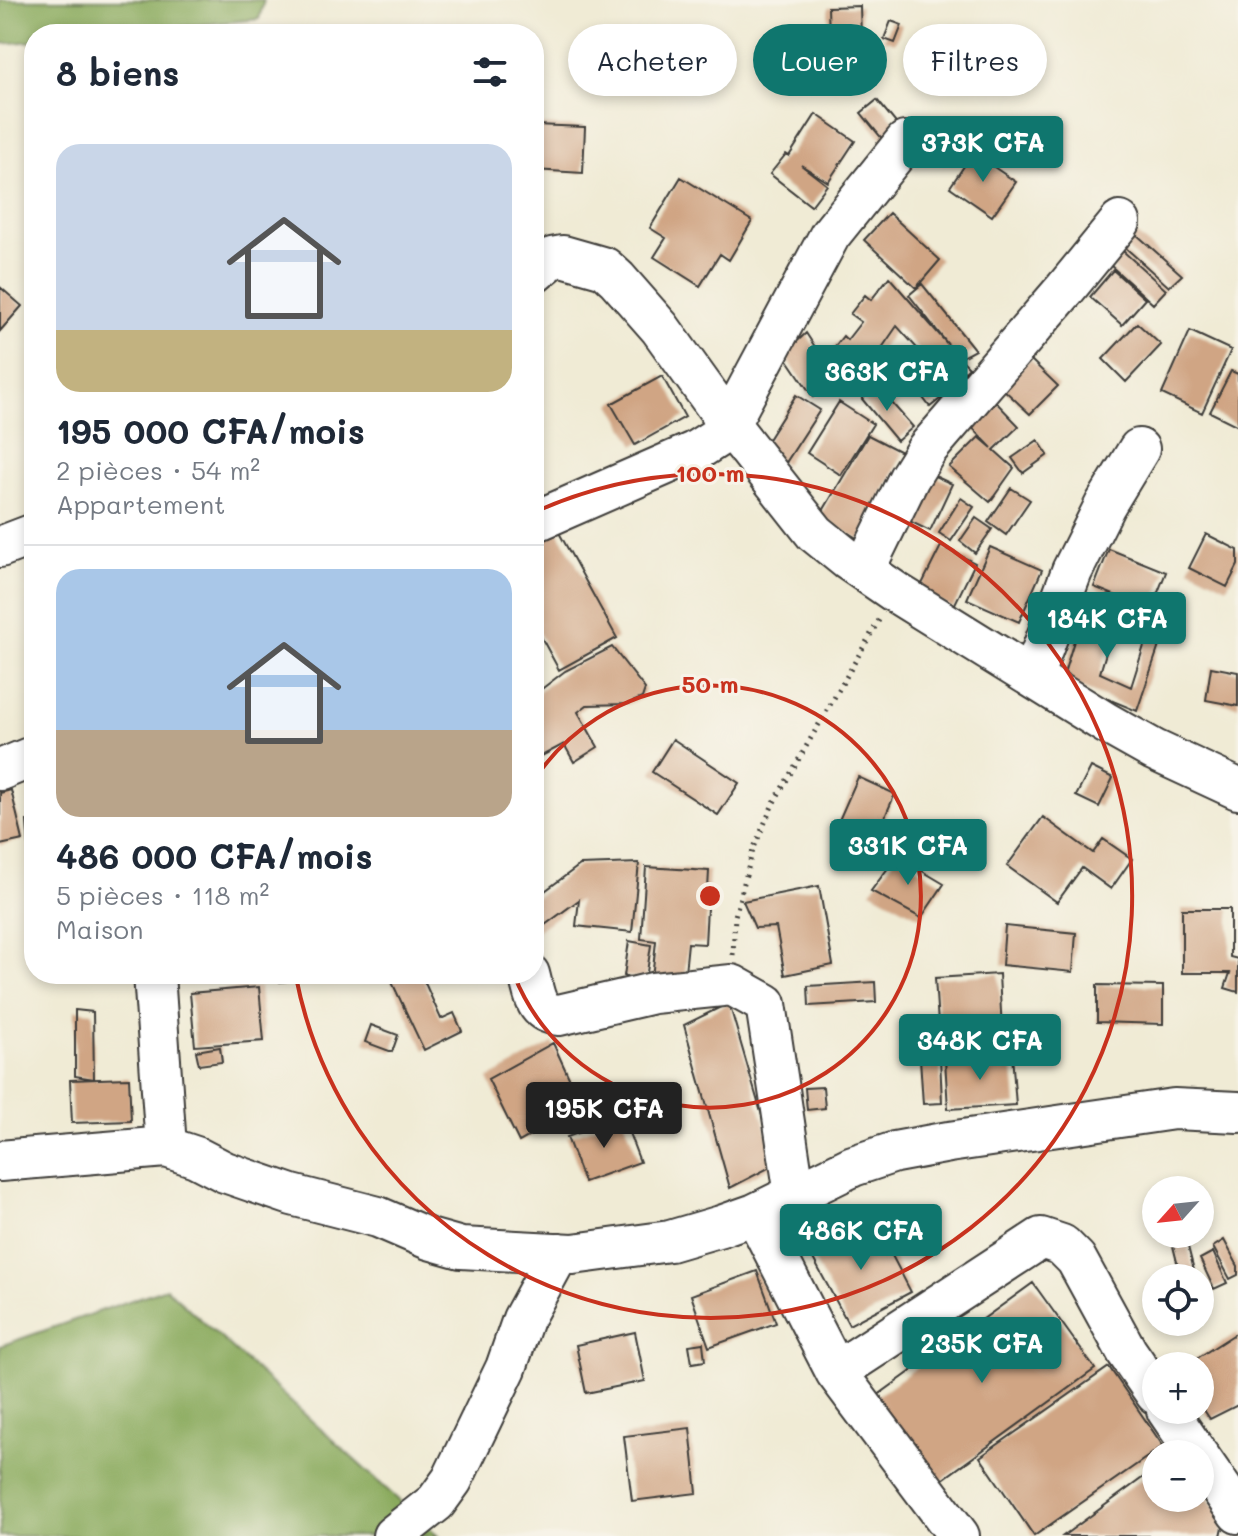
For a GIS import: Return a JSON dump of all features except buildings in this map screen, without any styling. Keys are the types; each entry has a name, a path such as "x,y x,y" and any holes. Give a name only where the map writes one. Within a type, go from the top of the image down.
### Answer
{"street":[{"path":"544,518 694,452 716,438 729,424 830,235 905,142"},
{"path":"879,581 909,478 927,449 1120,222"},
{"path":"544,265 552,258 563,256 605,268 617,279 660,328 729,424 815,533 879,581 1032,677 1154,750 1238,789"},
{"path":"1032,677 1072,571 1105,505 1139,449"},
{"path":"0,547 24,538"},
{"path":"0,770 24,760"},
{"path":"155,984 166,1147"},
{"path":"532,984 538,1006 546,1014 559,1015 653,993 732,985 766,1004 795,1195"},
{"path":"0,1161 166,1147 292,1195 378,1217 429,1239 461,1248 559,1253 604,1251 670,1241 755,1214 853,1166 895,1152 1174,1109 1238,1112"},
{"path":"755,1214 836,1372 959,1536"},
{"path":"836,1372 1041,1238 1062,1245 1076,1259 1142,1374"},
{"path":"393,1536 436,1502 452,1480 506,1368 523,1319 559,1253"},
{"path":"1214,1478 1238,1513"}],"path":[{"path":"732,985 735,916 753,850 879,581"}],"green space":[{"path":"0,0 264,0 259,19 208,24 24,24 24,42 0,44"},
{"path":"166,1288 438,1536 0,1536 0,1346"}]}
